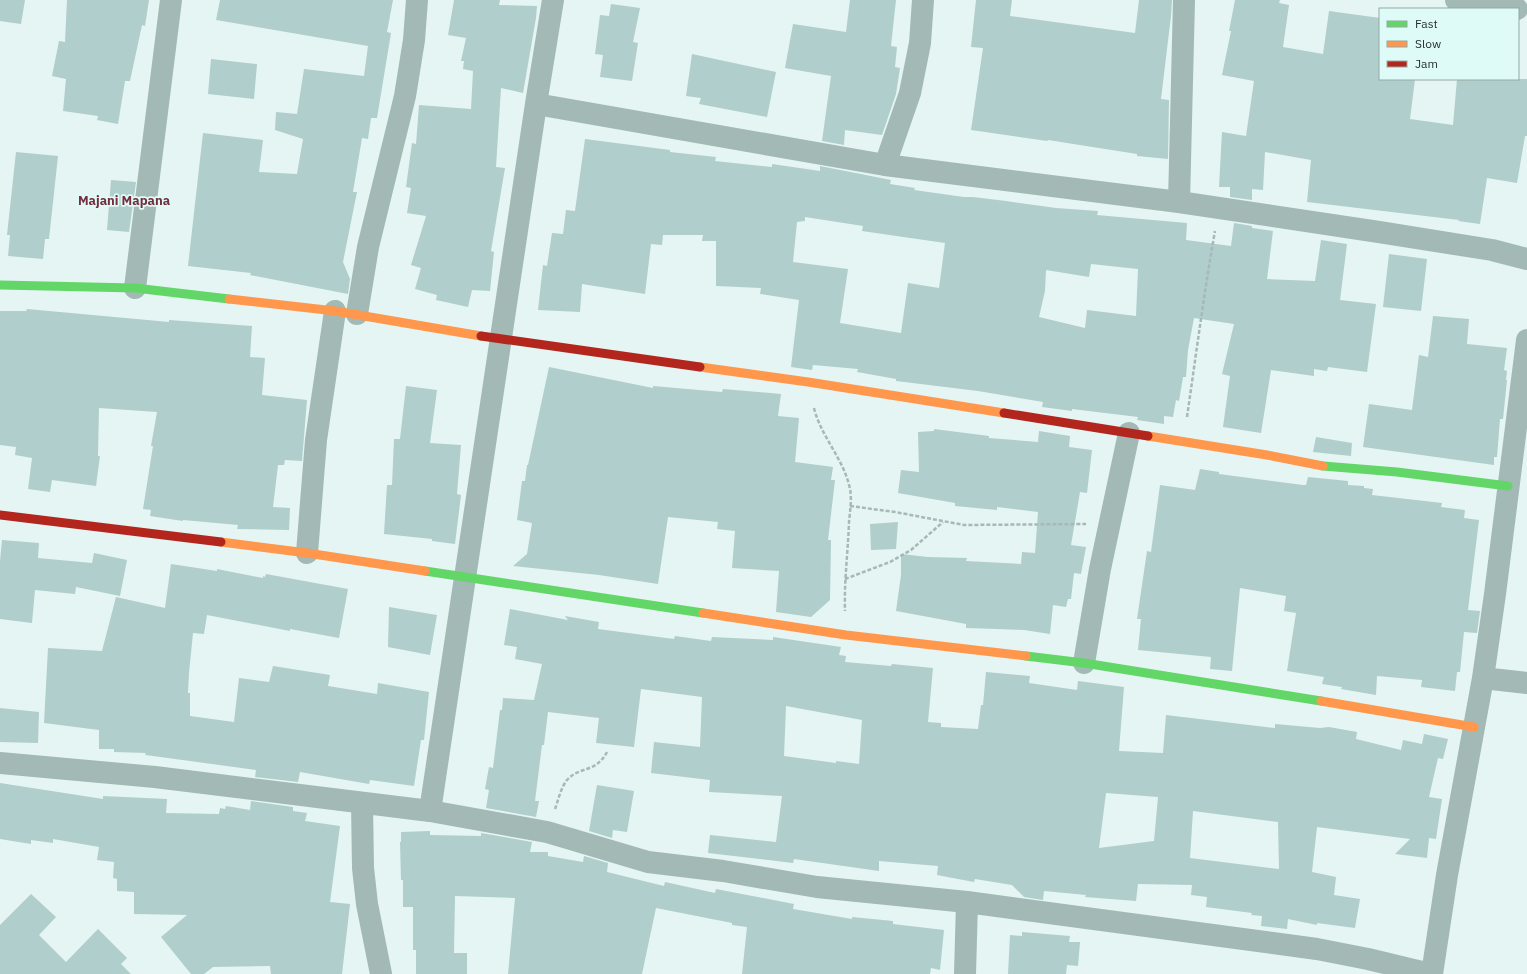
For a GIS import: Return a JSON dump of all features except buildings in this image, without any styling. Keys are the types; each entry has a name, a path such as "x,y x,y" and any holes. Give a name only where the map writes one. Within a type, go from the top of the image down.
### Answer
{"street":[{"path":"135,288 171,0"},
{"path":"357,314 368,247 404,96 414,40 417,0"},
{"path":"430,811 536,104 553,0"},
{"path":"885,166 910,92 920,43 923,0"},
{"path":"1179,202 1184,0"},
{"path":"1456,0 1511,8"},
{"path":"536,104 885,166 1179,202 1492,250 1527,259"},
{"path":"0,285 135,288 335,310 501,339 808,382 1129,433 1267,456 1317,466 1397,472 1508,486"},
{"path":"307,553 316,440 335,310"},
{"path":"0,763 156,777 430,811 547,832 648,862 723,871 817,887 967,902 1317,949 1431,974 1447,875 1483,678 1527,340"},
{"path":"1084,663 1100,569 1129,433"},
{"path":"0,515 307,553 846,635 1084,663 1374,709 1474,727"},
{"path":"1483,678 1527,683"},
{"path":"362,803 362,868 367,904 381,974"},
{"path":"965,974 967,902"}],"path":[{"path":"1183,442 1204,295 1219,209"},
{"path":"808,382 816,414 826,438 843,469 850,489 845,579 846,635"},
{"path":"850,506 895,512 964,525 1109,524"},
{"path":"845,579 890,562 911,550 943,522"},
{"path":"547,832 566,781 578,772 591,768 602,761 607,752"}],"traffic: fast":[{"path":"0,285 135,288 229,299"},
{"path":"1323,466 1397,472 1508,486"},
{"path":"425,571 703,613"},
{"path":"1026,656 1084,663 1321,701"}],"traffic: slow":[{"path":"229,299 335,311 481,336"},
{"path":"700,367 808,382 1004,413"},
{"path":"1148,436 1267,455 1323,466"},
{"path":"221,542 307,553 425,571"},
{"path":"703,613 846,635 1026,656"},
{"path":"1321,701 1474,727"}],"traffic: jam":[{"path":"481,336 700,367"},
{"path":"1004,413 1148,436"},
{"path":"0,515 221,542"}],"district":[{"name":"Majani Mapana","path":"124,200"}]}
